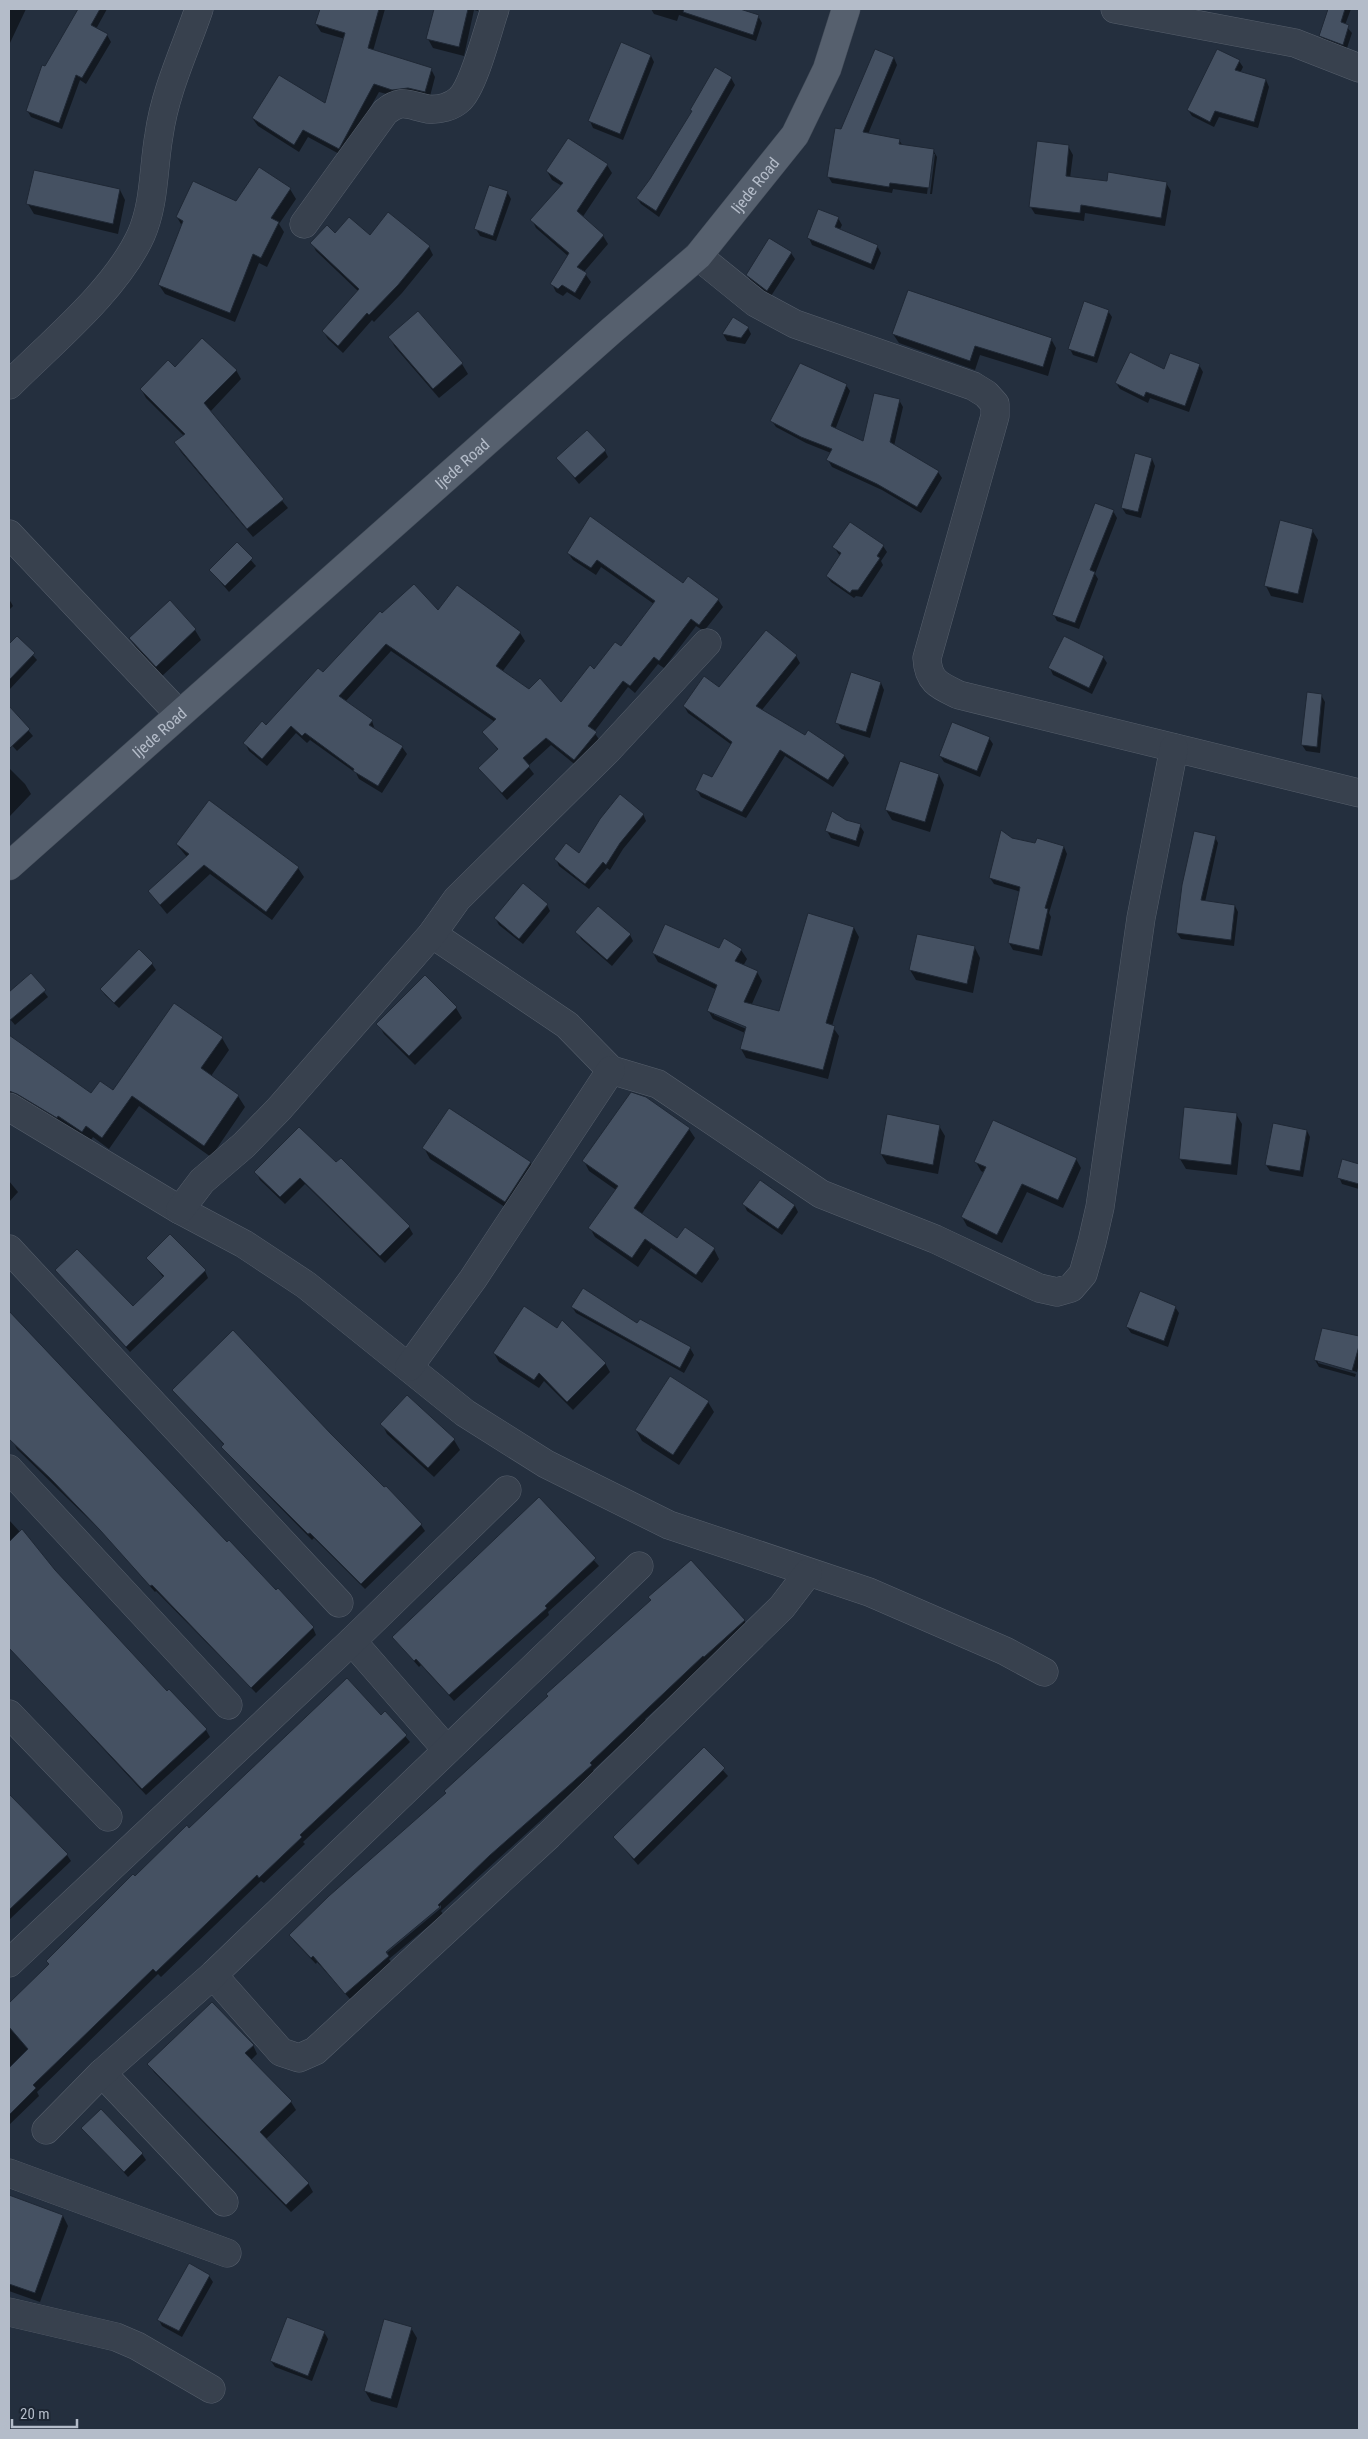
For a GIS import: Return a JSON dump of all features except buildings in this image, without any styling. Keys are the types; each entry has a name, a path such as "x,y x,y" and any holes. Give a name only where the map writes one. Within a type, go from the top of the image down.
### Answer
{"main road":[{"name":"Ijede Road","path":"9,866 610,331 698,256 762,180 795,135 827,69 846,9"}],"street":[{"path":"9,385 103,291 125,263 141,235 151,203 158,134 165,103 199,9"},
{"path":"304,224 385,112 394,104 405,103 430,109 448,108 461,99 470,83 495,9"},
{"path":"1114,9 1295,42 1359,68"},
{"path":"698,256 756,303 795,324 973,386 986,394 995,404 995,416 927,658 927,671 938,684 959,695 1359,793"},
{"path":"9,534 179,714"},
{"path":"180,1210 202,1181 244,1145 279,1109 432,934 457,899 608,750 707,643"},
{"path":"432,934 567,1025 612,1070 658,1084 821,1194 935,1239 1039,1288 1057,1292 1071,1288 1083,1274 1100,1208 1141,918 1174,748"},
{"path":"409,1367 473,1279 612,1070"},
{"path":"9,1107 180,1210 244,1244 306,1285 465,1413 546,1464 669,1525 869,1592 1005,1651 1044,1672"},
{"path":"9,1249 339,1603"},
{"path":"9,1469 228,1706"},
{"path":"9,1963 352,1641 508,1490"},
{"path":"46,2130 102,2073 214,1975 639,1566"},
{"path":"214,1975 282,2052 299,2058 315,2051 549,1835 782,1607 808,1573"},
{"path":"352,1641 447,1750"},
{"path":"9,1714 108,1817"},
{"path":"102,2073 224,2202"},
{"path":"9,2173 227,2253"},
{"path":"9,2312 116,2337 137,2346 211,2389"}]}
